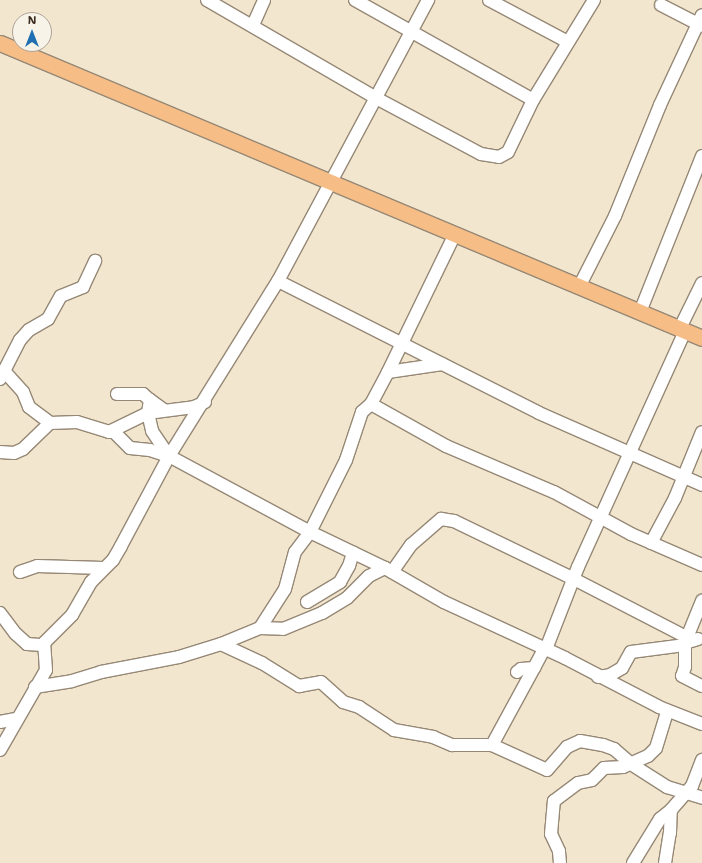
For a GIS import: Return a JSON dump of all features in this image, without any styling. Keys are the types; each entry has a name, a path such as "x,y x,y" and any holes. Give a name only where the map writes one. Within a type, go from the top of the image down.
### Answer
{"main road":[{"path":"0,43 702,338"}],"street":[{"path":"207,0 253,25 376,98 481,154 499,157 508,152 533,100 594,0"},
{"path":"253,25 264,0"},
{"path":"355,0 533,100"},
{"path":"0,613 16,634 28,644 43,645 72,615 91,582 112,560 169,456 205,402 278,281 428,0"},
{"path":"489,0 568,42"},
{"path":"579,287 615,216 660,105 701,22 662,5"},
{"path":"640,312 702,156"},
{"path":"260,628 285,588 295,552 310,532 346,460 362,412 371,404 388,372 400,344 455,234"},
{"path":"95,261 82,289 61,296 48,319 29,330 20,340 2,376 23,392 29,407 50,423 77,422 98,430 113,431 130,448 150,450 169,456 310,532 388,570 444,602 545,649 667,711 702,724"},
{"path":"278,281 539,413 702,485"},
{"path":"492,745 545,649 601,516 630,454 702,283"},
{"path":"388,372 442,364"},
{"path":"117,394 143,394 164,410"},
{"path":"150,400 148,413 152,431 169,456"},
{"path":"113,431 124,422 148,413 194,407 205,402"},
{"path":"371,404 446,446 554,492 651,543 702,566"},
{"path":"0,452 14,453 23,449 50,423"},
{"path":"651,543 685,477 702,432"},
{"path":"35,686 72,681 221,644 260,628 283,629 322,613 347,598 369,576 388,570 411,545 443,518 477,530 692,638"},
{"path":"307,602 340,582 349,566 353,553"},
{"path":"20,572 37,566 103,568"},
{"path":"702,600 682,676 702,686"},
{"path":"598,677 610,675 622,668 631,652 682,646 692,638"},
{"path":"221,644 262,663 299,686 321,682 343,702 359,707 394,730 433,737 452,745 492,745 516,753 547,770 565,748 580,741 614,749 631,764 667,787 702,798"},
{"path":"0,750 47,666 43,645"},
{"path":"517,672 521,669 534,668"},
{"path":"560,863 559,851 551,834 552,806 556,799 578,783 592,780 604,768 631,764 648,756 656,748 667,711"},
{"path":"0,722 16,719"},
{"path":"633,863 660,819 688,793 700,771 702,760"},
{"path":"665,863 671,810"}]}
